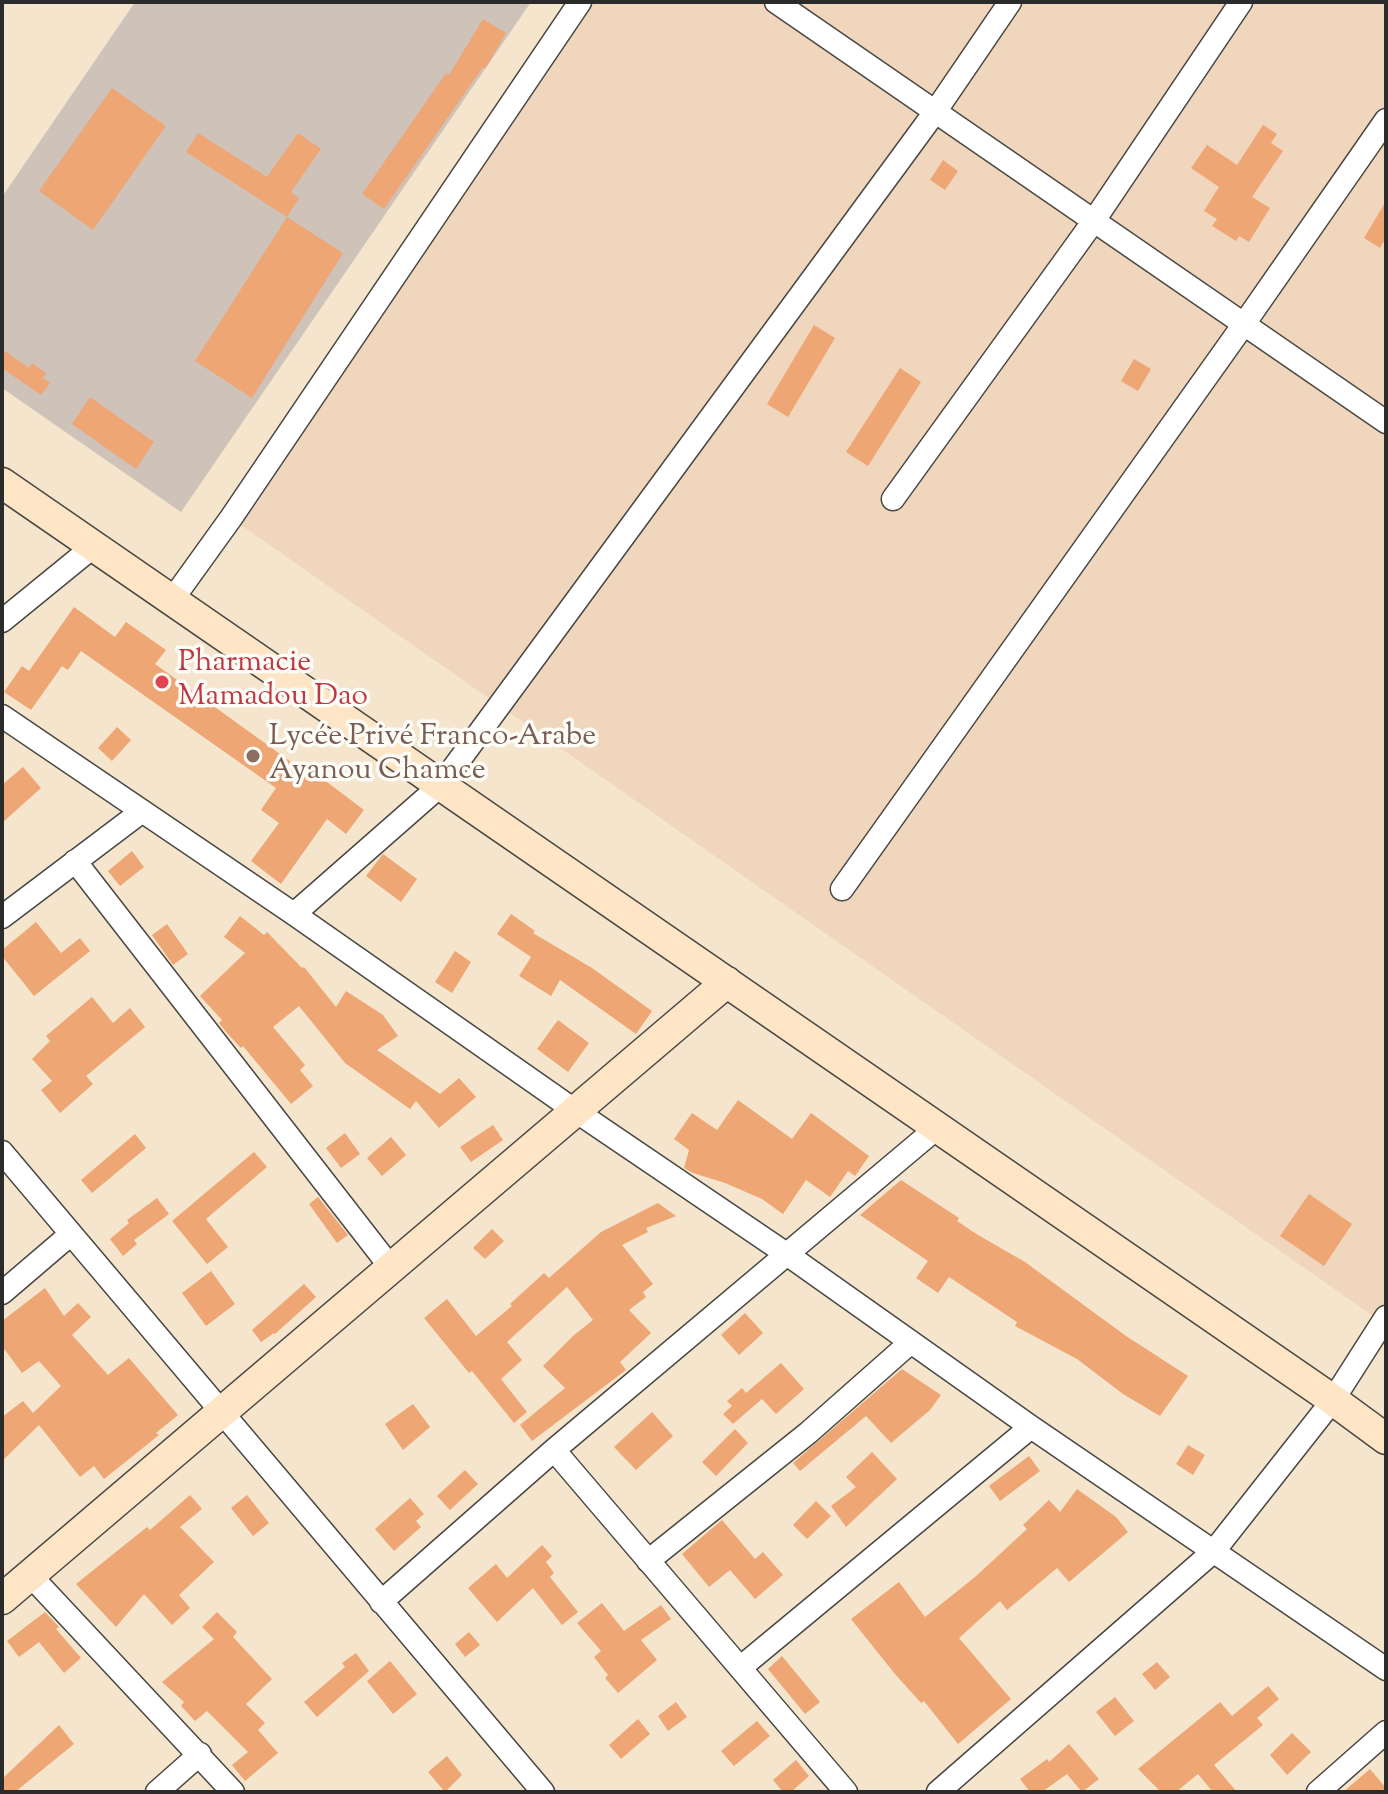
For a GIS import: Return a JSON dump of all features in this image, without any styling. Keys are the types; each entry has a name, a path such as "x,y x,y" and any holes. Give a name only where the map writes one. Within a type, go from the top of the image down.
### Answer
{"street":[{"path":"172,600 231,518 580,2"},
{"path":"776,2 1386,422"},
{"path":"294,914 441,785 935,112 1010,2"},
{"path":"893,499 1093,222 1241,2"},
{"path":"842,889 1386,120"},
{"path":"2,483 1386,1439"},
{"path":"2,621 94,546"},
{"path":"2,716 294,914 1031,1427 1386,1669"},
{"path":"2,917 141,812"},
{"path":"75,861 392,1269"},
{"path":"2,1599 727,982"},
{"path":"381,1602 554,1450 938,1127"},
{"path":"2,1152 543,1792"},
{"path":"2,1293 71,1234"},
{"path":"938,1792 1214,1551 1333,1400 1386,1317"},
{"path":"648,1561 808,1433 911,1342"},
{"path":"740,1668 1031,1427"},
{"path":"554,1450 846,1792"},
{"path":"30,1575 233,1792"},
{"path":"1318,1792 1386,1732"},
{"path":"157,1792 200,1754"}],"shaded area":[{"path":"135,2 531,2 181,512 2,388 2,197"},
{"path":"580,2 1386,2 1386,1325 231,518"}],"building":[{"path":"483,19 506,33 485,69 483,67 384,209 362,194 446,73 449,75"},
{"path":"112,88 166,126 93,230 39,191"},
{"path":"1263,125 1277,134 1271,143 1283,151 1252,197 1270,208 1249,242 1239,236 1236,241 1212,226 1217,219 1204,211 1219,187 1191,168 1207,145 1237,165"},
{"path":"198,133 267,177 298,133 321,149 291,192 299,198 287,217 186,152"},
{"path":"943,160 958,171 945,190 930,180"},
{"path":"1386,201 1386,238 1380,248 1364,238"},
{"path":"287,217 343,253 252,398 195,361"},
{"path":"814,325 835,338 788,417 767,404"},
{"path":"2,349 29,368 32,363 46,373 43,378 50,383 41,395 2,368"},
{"path":"1134,359 1151,369 1138,391 1121,381"},
{"path":"900,368 921,382 868,466 846,452"},
{"path":"90,397 154,442 136,469 72,424"},
{"path":"74,607 115,637 126,622 166,650 155,664 312,777 315,773 364,810 346,834 327,819 281,884 251,861 279,823 261,810 276,788 81,651 68,670 62,666 31,710 4,692 22,666 29,671"},
{"path":"117,727 131,740 112,761 98,748"},
{"path":"23,767 41,788 2,823 2,785"},
{"path":"132,851 144,867 120,886 108,871"},
{"path":"383,854 417,879 401,902 366,876"},
{"path":"511,914 535,931 533,933 592,968 652,1011 636,1034 560,980 551,996 519,976 531,957 497,934"},
{"path":"240,916 264,935 267,932 304,967 336,1007 346,991 383,1015 398,1036 377,1050 440,1094 459,1078 476,1097 439,1128 416,1101 410,1109 345,1063 299,1006 273,1027 305,1065 300,1070 313,1086 291,1104 243,1046 241,1048 227,1033 219,1023 222,1020 200,996 245,953 224,937"},
{"path":"36,922 61,953 80,938 90,951 34,996 2,956 2,950"},
{"path":"167,924 188,954 173,965 152,935"},
{"path":"455,951 471,962 452,993 435,982"},
{"path":"92,997 113,1023 130,1008 145,1027 86,1076 93,1084 60,1113 41,1090 52,1081 32,1059 50,1041 46,1036"},
{"path":"558,1020 589,1043 568,1072 537,1049"},
{"path":"738,1100 792,1139 811,1113 869,1156 855,1176 848,1171 830,1197 806,1180 783,1214 762,1199 684,1168 689,1150 674,1139 692,1113 717,1130"},
{"path":"493,1125 503,1140 471,1162 460,1147"},
{"path":"345,1133 360,1154 341,1168 326,1148"},
{"path":"135,1134 146,1148 92,1193 81,1180"},
{"path":"391,1137 406,1155 382,1176 367,1158"},
{"path":"254,1152 267,1167 206,1219 228,1247 207,1264 172,1221"},
{"path":"901,1180 1188,1376 1160,1416 1123,1394 1077,1359 1015,1326 1017,1322 949,1277 938,1293 916,1278 928,1261 860,1215"},
{"path":"1309,1194 1352,1224 1324,1266 1280,1236"},
{"path":"318,1197 348,1235 337,1243 309,1204"},
{"path":"157,1198 169,1214 134,1240 137,1244 123,1256 110,1239 129,1223 127,1220"},
{"path":"658,1203 676,1216 646,1228 648,1232 622,1245 653,1284 643,1292 646,1297 629,1310 651,1333 620,1362 626,1370 532,1441 520,1425 565,1388 543,1366 593,1320 567,1287 507,1342 522,1360 501,1379 527,1412 514,1423 424,1318 447,1299 476,1336 512,1306 510,1304 544,1273 549,1278 601,1232"},
{"path":"492,1229 504,1241 485,1259 473,1248"},
{"path":"211,1271 235,1304 206,1326 182,1293"},
{"path":"304,1284 316,1297 275,1334 261,1342 252,1330"},
{"path":"45,1288 64,1316 78,1303 91,1317 72,1335 108,1375 129,1358 178,1415 156,1433 159,1435 104,1479 94,1466 80,1477 39,1425 2,1461 2,1417 23,1401 33,1413 61,1386 39,1361 22,1373 2,1346 2,1321"},
{"path":"745,1313 763,1333 739,1355 721,1335"},
{"path":"781,1363 804,1389 776,1414 762,1399 733,1424 723,1414 732,1406 727,1401 742,1388 746,1393"},
{"path":"902,1369 941,1395 930,1410 891,1443 866,1416 800,1471 793,1463"},
{"path":"413,1404 430,1427 403,1450 385,1424"},
{"path":"652,1412 673,1436 636,1470 614,1447"},
{"path":"735,1429 748,1443 716,1476 702,1462"},
{"path":"1188,1445 1205,1455 1193,1475 1176,1464"},
{"path":"872,1452 897,1479 846,1527 831,1506 856,1487 846,1477"},
{"path":"1029,1456 1040,1471 1000,1501 989,1486"},
{"path":"465,1470 478,1484 450,1510 437,1496"},
{"path":"1077,1489 1116,1517 1128,1532 1069,1582 1057,1568 1007,1610 1000,1601 959,1638 1011,1699 958,1744 851,1619 899,1582 925,1617 1027,1529 1023,1525 1049,1500 1060,1512"},
{"path":"190,1495 202,1509 180,1527 214,1562 179,1595 190,1608 172,1625 144,1594 116,1627 76,1584 147,1527 150,1530"},
{"path":"247,1495 269,1523 253,1536 231,1508"},
{"path":"410,1498 424,1514 416,1521 421,1527 394,1551 375,1529"},
{"path":"816,1501 831,1516 807,1539 793,1525"},
{"path":"722,1520 755,1559 763,1552 783,1575 755,1599 730,1570 709,1587 682,1554"},
{"path":"542,1545 552,1556 546,1562 554,1573 550,1577 578,1612 562,1625 533,1588 497,1622 468,1588 496,1564 507,1578"},
{"path":"602,1603 624,1631 661,1605 671,1619 641,1640 657,1660 618,1693 605,1678 608,1675 594,1657 601,1651 577,1623"},
{"path":"45,1612 81,1658 64,1673 39,1642 19,1657 7,1641"},
{"path":"217,1612 237,1632 233,1637 272,1679 246,1704 265,1723 258,1730 278,1753 245,1781 232,1765 248,1752 207,1711 195,1721 181,1706 184,1702 162,1682 214,1639 202,1627"},
{"path":"469,1632 480,1645 465,1657 455,1644"},
{"path":"356,1653 369,1671 317,1717 304,1702 345,1667 342,1663"},
{"path":"782,1656 820,1702 805,1714 768,1669"},
{"path":"390,1661 417,1694 393,1714 367,1681"},
{"path":"1157,1662 1170,1677 1155,1690 1142,1674"},
{"path":"1268,1686 1279,1699 1257,1718 1263,1725 1214,1765 1237,1792 1213,1792 1198,1774 1176,1792 1161,1792 1138,1769 1220,1702 1232,1716"},
{"path":"1115,1697 1134,1721 1115,1736 1096,1712"},
{"path":"676,1702 687,1717 668,1731 658,1716"},
{"path":"638,1719 650,1734 621,1759 609,1745"},
{"path":"757,1721 770,1736 734,1766 721,1751"},
{"path":"59,1725 74,1744 15,1792 2,1792 2,1779"},
{"path":"1292,1733 1311,1752 1287,1775 1270,1755"},
{"path":"1069,1744 1099,1779 1082,1792 1067,1774 1042,1792 1030,1792 1020,1779 1047,1759 1049,1762"},
{"path":"447,1756 462,1775 445,1792 428,1772"},
{"path":"796,1760 809,1776 791,1792 783,1792 773,1780"},
{"path":"1370,1769 1386,1792 1343,1792"}],"place":[{"name":"Pharmacie Mamadou Dao","path":"162,682"},
{"name":"Lycée Privé Franco-Arabe Ayanou Chamce","path":"253,756"}]}
